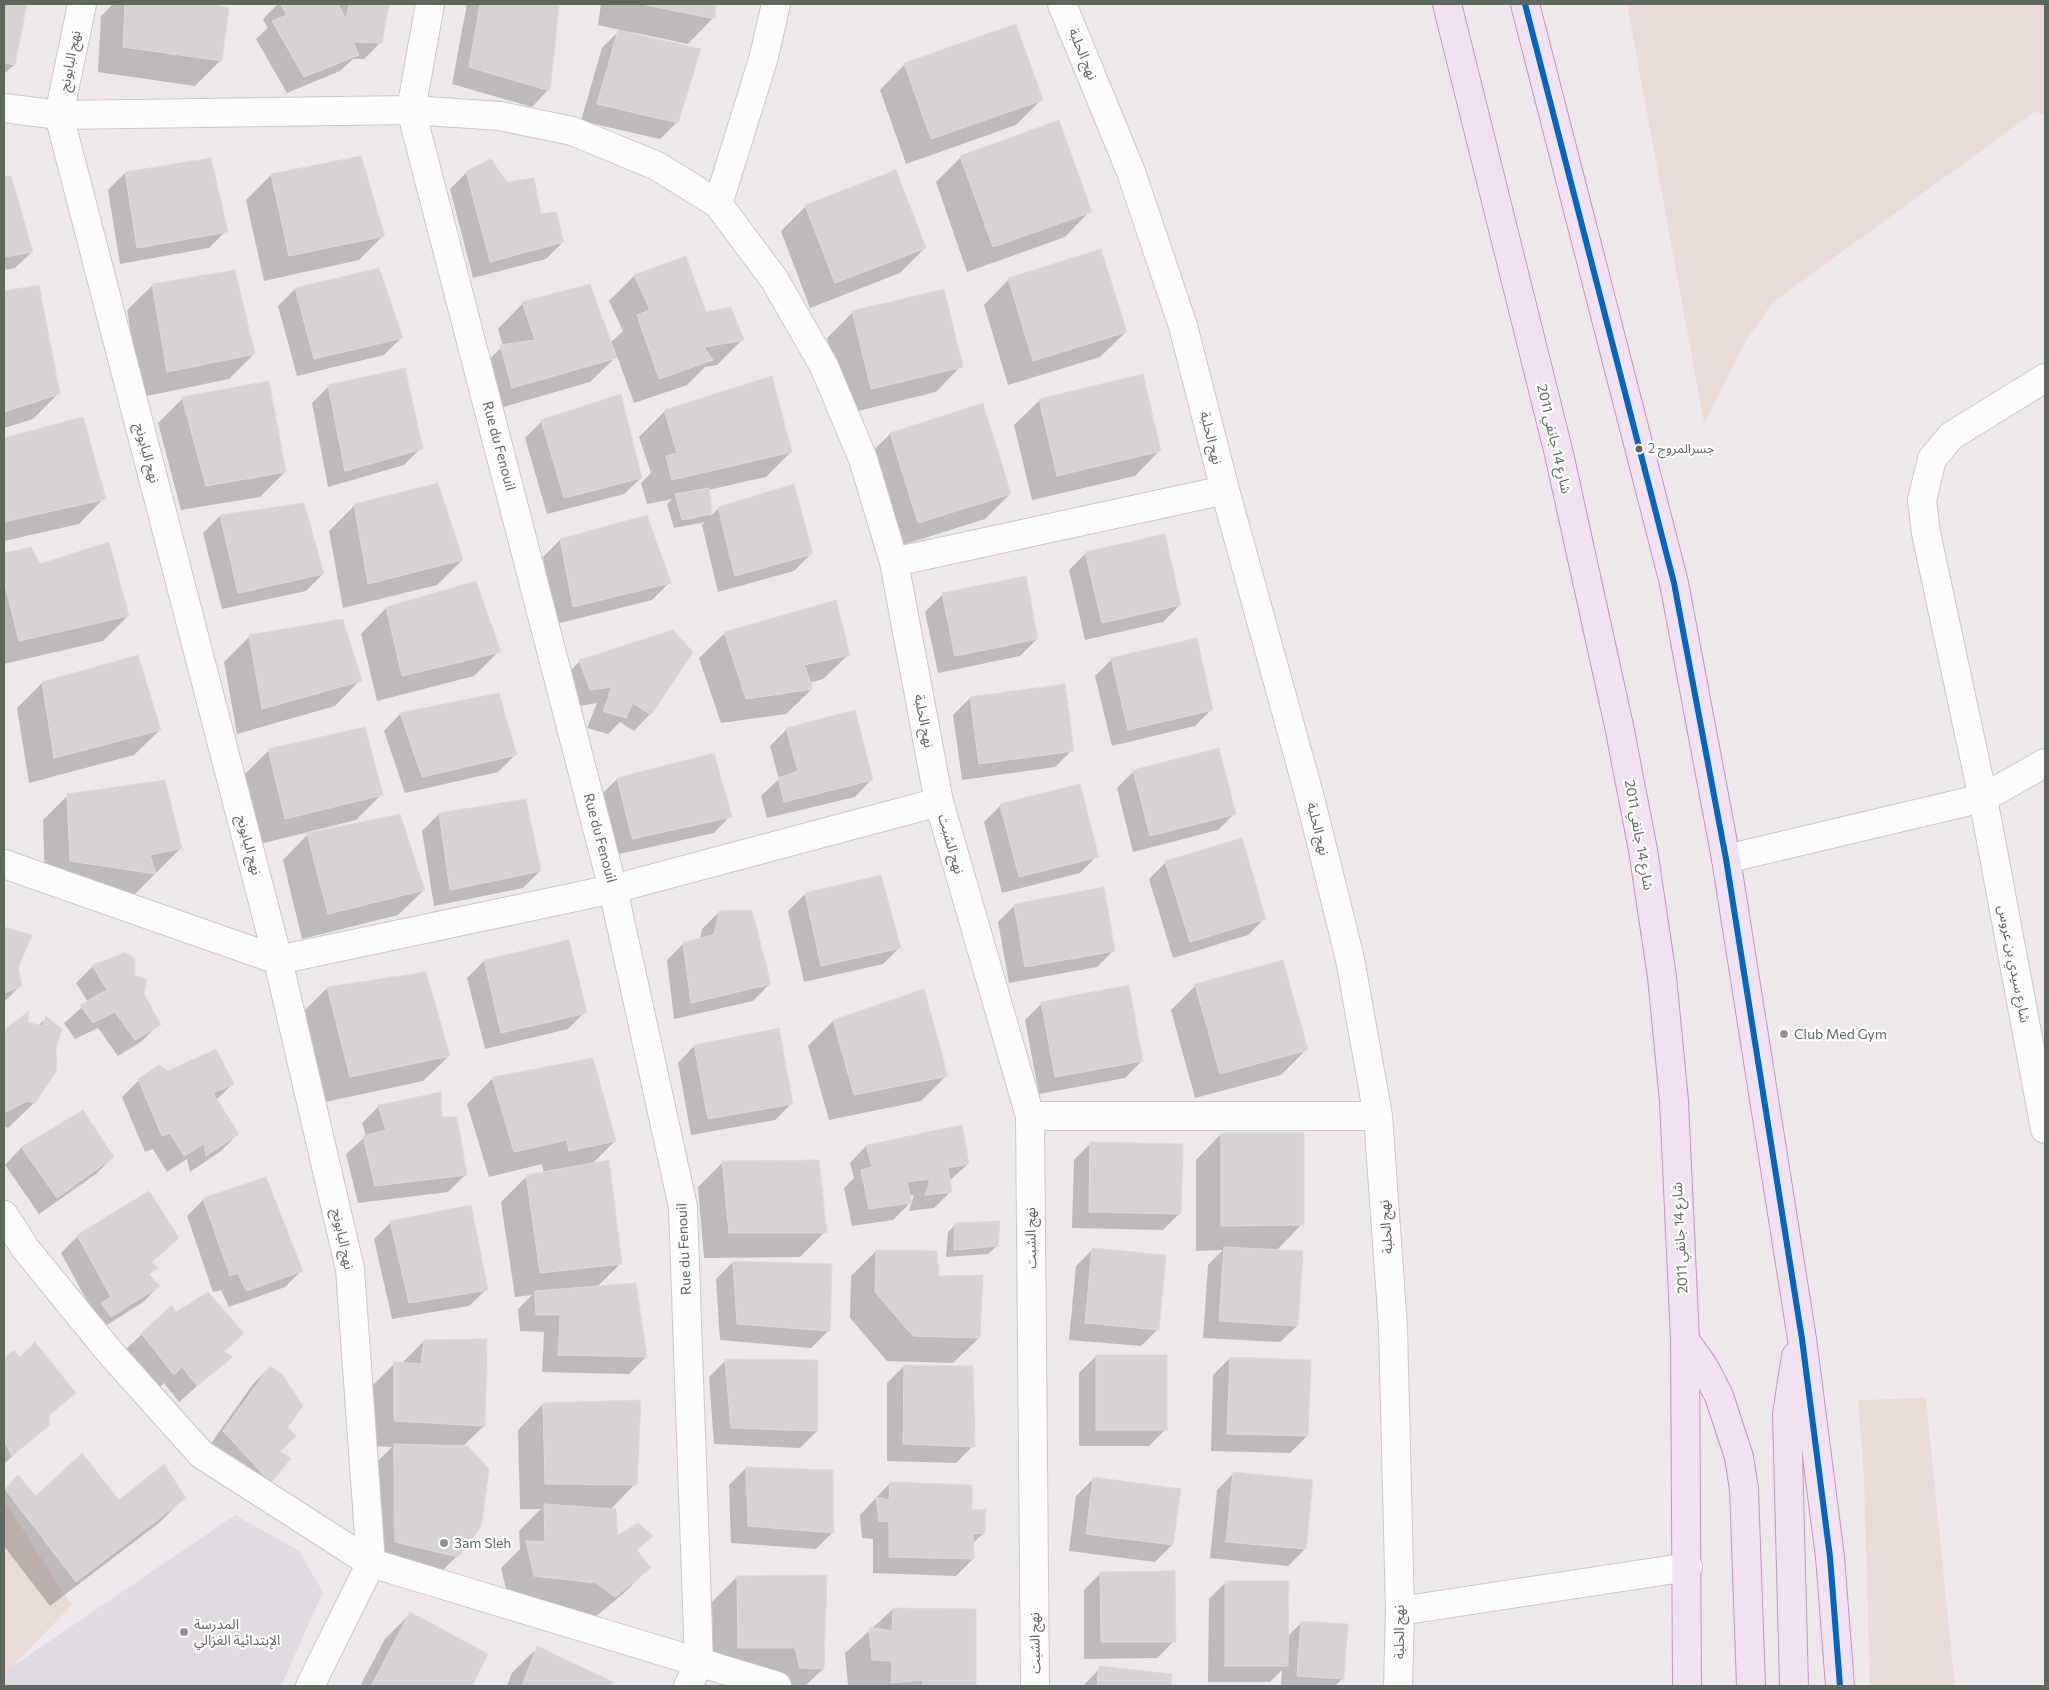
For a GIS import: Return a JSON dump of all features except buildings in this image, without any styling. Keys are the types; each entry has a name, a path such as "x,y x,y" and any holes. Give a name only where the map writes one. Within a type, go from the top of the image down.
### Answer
{"highway":[{"name":"شارع 14 جانفي 2011","path":"1448,4 1558,454 1619,726 1643,850 1662,977 1674,1101 1685,1340 1688,1686"},
{"path":"1525,4 1674,583 1726,859 1802,1339 1830,1557 1840,1686"},
{"path":"1794,1686 1787,1414 1795,1362 1802,1339"},
{"path":"1685,1340 1704,1367 1719,1396 1739,1457 1744,1489 1752,1686"}],"street":[{"name":"نهج البابونج","path":"82,4 59,115 278,960 350,1269 371,1563"},
{"name":"Rue du Fenouil","path":"430,4 412,110 613,889 683,1207 694,1674"},
{"path":"4,108 59,115 412,110 500,116 572,131 657,166 718,204 763,60 776,4"},
{"name":"نهج الحلبة","path":"1062,4 1131,172 1183,326 1224,490 1310,798 1350,959 1378,1116 1393,1327 1400,1611 1398,1686"},
{"name":"نهج الحلبة","path":"718,204 774,279 824,366 863,459 894,562 939,802"},
{"name":"شارع سيدي بن عروس","path":"2045,378 1951,436 1932,459 1922,500 1926,533 1983,798 2045,1129"},
{"path":"894,562 1224,490"},
{"path":"1726,859 1983,798 2045,763"},
{"path":"4,864 278,960 613,889 939,802"},
{"name":"نهج الشبت","path":"939,802 1030,1116 1035,1686"},
{"path":"1030,1116 1378,1116"},
{"path":"4,1215 25,1248 108,1350 201,1454 371,1563 694,1674 777,1686"},
{"path":"310,1686 371,1563"},
{"path":"1400,1611 1688,1567"}],"shaded area":[{"path":"1627,4 2045,4 2045,116 2036,111 1773,302 1746,341 1704,423"},
{"path":"1926,1398 1955,1686 1870,1686 1864,1479 1858,1400"},
{"path":"4,1501 72,1605 4,1675"},
{"name":"المدرسة الإبتدائية الغزالي","path":"235,1515 299,1551 323,1592 281,1686 4,1686 4,1672"}],"transit line":[{"path":"1525,4 1674,583 1726,859 1802,1339 1830,1557 1840,1686"}],"place":[{"name":"جسرالمروج 2","path":"1639,449"},
{"name":"Club Med Gym","path":"1784,1034"},
{"name":"3am Sleh","path":"444,1543"},
{"name":"المدرسة الإبتدائية الغزالي","path":"184,1632"}]}
